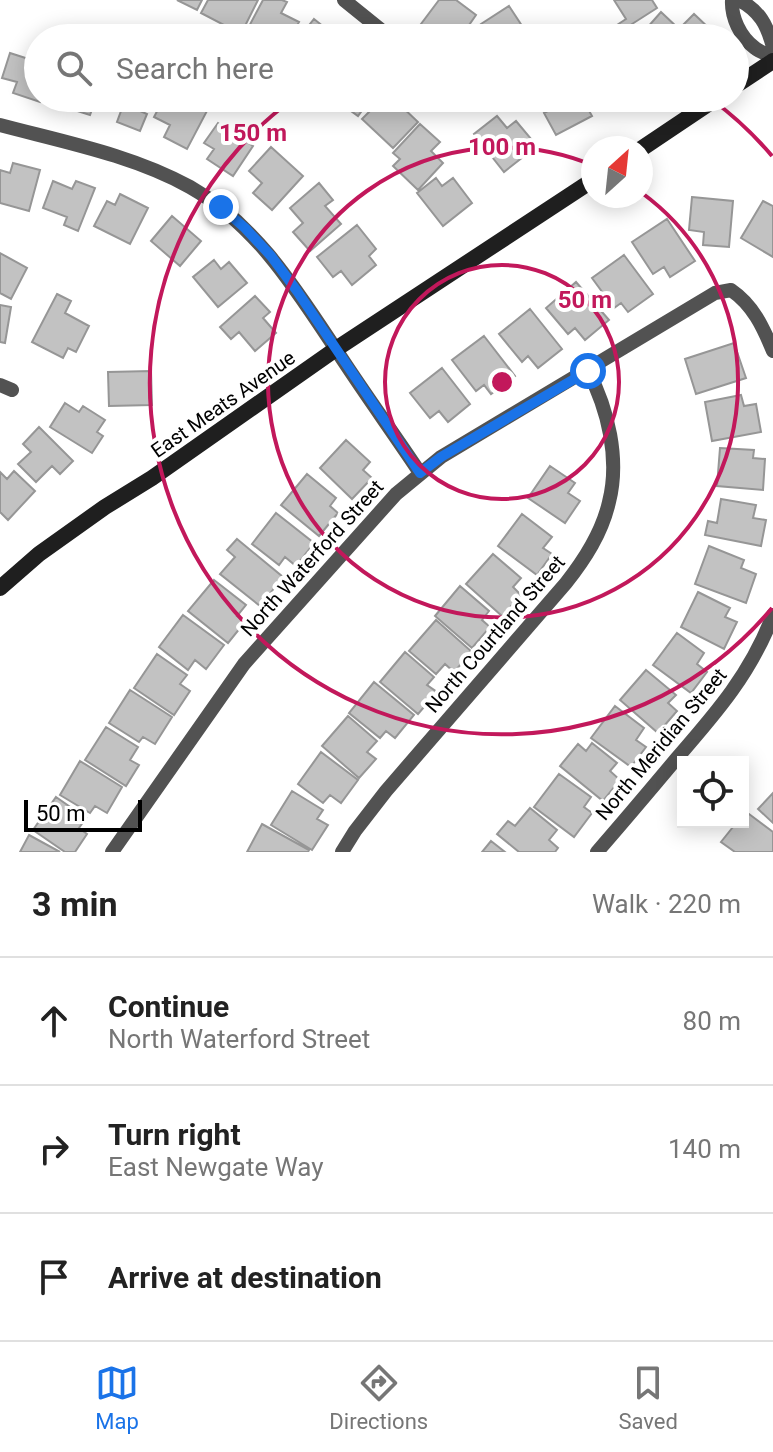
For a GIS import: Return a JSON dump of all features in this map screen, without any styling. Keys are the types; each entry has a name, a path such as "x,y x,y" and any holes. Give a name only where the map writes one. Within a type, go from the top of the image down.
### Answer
{"street":[{"path":"344,0 374,24"},
{"path":"732,0 733,19 736,24"},
{"path":"739,0 755,11 768,28 773,47"},
{"path":"749,42 773,59 749,76"},
{"path":"653,141 696,112"},
{"path":"0,125 128,160 190,187 221,207 271,256 420,473"},
{"name":"East Meats Avenue","path":"0,588 83,522 152,478 336,349 581,188"},
{"name":"North Waterford Street","path":"112,852 244,664 396,494 441,457 715,293 731,290 742,297 753,310 773,351"},
{"name":"North Courtland Street","path":"342,852 386,791 587,557 609,502 612,475 611,443 605,411 588,371"},
{"name":"North Meridian Street","path":"597,852 720,708 745,674 773,615"}],"building":[{"path":"177,0 202,0 197,10"},
{"path":"208,0 258,0 246,24 222,24 201,13"},
{"path":"263,0 287,2 281,13 299,22 298,24 250,24"},
{"path":"439,0 456,0 476,15 470,24 421,24"},
{"path":"614,0 652,0 657,8 632,24 618,24 626,19"},
{"path":"509,6 521,24 481,24"},
{"path":"661,12 674,24 650,24"},
{"path":"694,14 705,24 684,24"},
{"path":"10,53 24,58 24,97 13,93 17,82 2,78"},
{"path":"121,112 147,114 140,131 117,122"},
{"path":"157,112 206,112 187,149 164,137 170,125 154,117"},
{"path":"369,112 407,112 418,122 393,148 362,119"},
{"path":"590,112 592,116 556,135 544,113"},
{"path":"497,116 507,128 516,121 537,146 504,172 474,134"},
{"path":"218,123 253,146 233,176 207,159 214,149 204,143"},
{"path":"420,124 440,142 431,151 443,163 418,190 393,166 400,159 393,153"},
{"path":"271,147 303,176 272,210 253,193 262,183 249,171"},
{"path":"13,163 40,170 29,211 0,203 0,170 10,173"},
{"path":"436,178 442,186 453,178 472,203 443,226 417,193"},
{"path":"53,181 72,189 76,181 95,188 78,231 64,225 67,217 43,208"},
{"path":"319,183 333,200 325,206 341,224 310,251 293,232 303,223 290,208"},
{"path":"120,194 148,208 130,244 94,226 107,201 115,205"},
{"path":"692,197 733,201 729,247 703,245 704,232 689,230"},
{"path":"763,201 773,206 773,257 741,238"},
{"path":"172,216 201,241 180,266 151,241"},
{"path":"667,219 695,261 670,277 664,267 653,274 632,242"},
{"path":"357,225 376,249 369,256 376,265 352,285 341,271 333,277 317,257"},
{"path":"0,253 27,268 11,299 0,293"},
{"path":"624,255 653,294 628,312 621,303 614,308 592,278"},
{"path":"214,260 221,269 229,262 247,283 218,307 193,277"},
{"path":"576,282 609,320 585,340 575,328 568,334 546,308"},
{"path":"57,294 71,301 65,313 89,326 76,352 68,348 63,358 32,342"},
{"path":"255,296 270,312 263,318 276,333 255,351 239,332 231,339 220,327"},
{"path":"0,305 11,307 5,343 0,342"},
{"path":"530,309 562,349 538,368 528,356 522,362 499,334"},
{"path":"484,336 515,376 491,394 484,385 476,391 452,360"},
{"path":"734,343 746,378 696,394 685,359"},
{"path":"442,368 470,404 448,422 439,411 430,418 410,393"},
{"path":"151,371 152,405 109,406 108,372"},
{"path":"741,395 744,406 756,404 761,432 712,441 705,402"},
{"path":"65,403 79,412 83,406 105,420 97,432 103,436 92,453 50,427"},
{"path":"39,427 73,461 60,474 52,466 36,482 18,464 31,452 23,444"},
{"path":"346,440 370,462 363,470 372,478 352,499 320,468"},
{"path":"720,448 754,450 753,458 765,459 763,490 717,486"},
{"path":"550,466 575,483 568,493 580,501 565,523 528,498"},
{"path":"14,471 35,491 8,520 0,512 0,472 7,479"},
{"path":"307,474 336,498 330,506 338,513 319,536 281,505"},
{"path":"721,499 756,505 753,518 766,520 761,546 705,535 708,521 717,523"},
{"path":"276,513 314,543 296,566 285,557 279,565 252,544"},
{"path":"522,514 552,537 543,548 552,554 537,575 498,546"},
{"path":"237,539 283,577 260,606 220,574 235,557 227,550"},
{"path":"709,546 744,560 741,568 756,574 746,603 695,584"},
{"path":"493,554 521,578 513,587 521,595 502,616 466,584"},
{"path":"214,580 246,605 237,616 245,622 228,643 188,611"},
{"path":"460,586 489,611 482,620 490,627 472,648 435,616"},
{"path":"698,592 730,608 725,617 737,622 724,649 681,627"},
{"path":"183,615 224,645 206,669 195,660 188,670 159,647"},
{"path":"436,620 472,652 454,672 445,664 436,674 409,651"},
{"path":"677,633 704,653 697,664 707,672 691,693 653,665"},
{"path":"405,652 434,677 427,685 437,692 418,714 380,682"},
{"path":"157,654 187,675 180,684 190,691 174,715 134,688"},
{"path":"646,670 676,695 668,703 677,711 658,733 620,700"},
{"path":"374,682 414,715 395,738 386,731 380,738 349,713"},
{"path":"130,690 172,717 155,744 143,737 139,742 109,723"},
{"path":"615,706 644,728 636,740 646,747 631,767 591,738"},
{"path":"348,716 377,741 367,752 376,759 359,778 322,746"},
{"path":"106,727 138,747 130,760 139,765 126,786 85,760"},
{"path":"592,743 617,763 610,771 620,780 603,801 560,766 578,744 586,751"},
{"path":"321,752 358,780 341,803 330,795 323,803 298,784"},
{"path":"80,761 122,787 107,813 95,806 90,813 60,795"},
{"path":"559,774 591,797 584,807 592,813 574,837 534,807"},
{"path":"292,791 323,810 317,819 328,825 312,850 271,825"},
{"path":"773,793 773,823 758,809"},
{"path":"56,797 86,818 79,828 87,834 75,852 65,852 33,830"},
{"path":"530,808 557,830 549,840 558,848 555,852 519,852 497,834 508,821 515,826"},
{"path":"749,814 773,832 773,852 735,852 721,842 732,828 749,828"},
{"path":"262,824 309,850 308,852 247,852"},
{"path":"29,835 60,852 20,852"},
{"path":"491,841 505,852 482,852"}],"route":[{"path":"221,207 271,256 420,473 441,457 588,371"}]}
